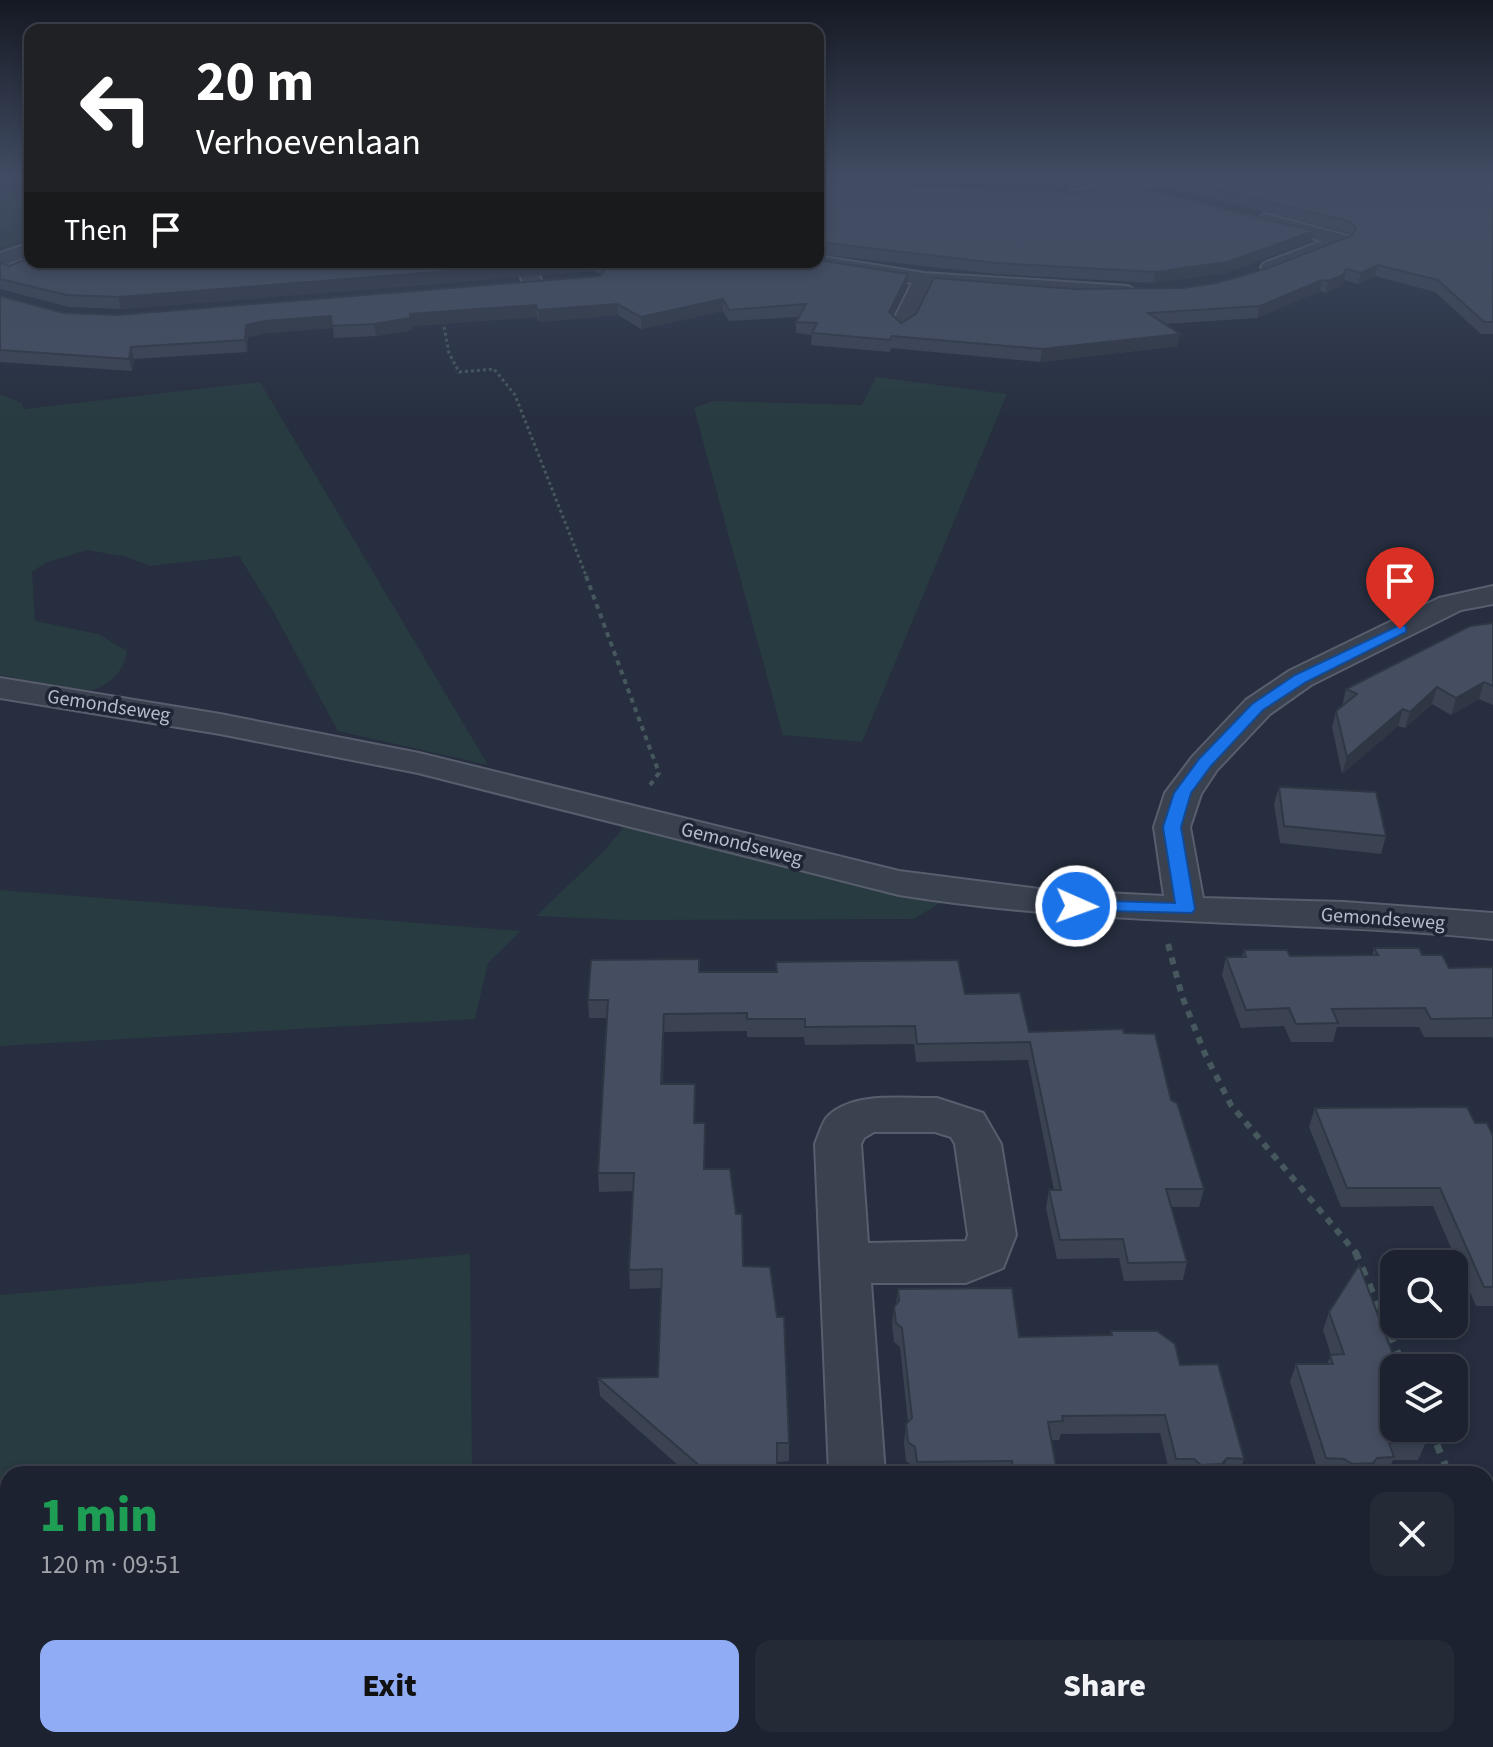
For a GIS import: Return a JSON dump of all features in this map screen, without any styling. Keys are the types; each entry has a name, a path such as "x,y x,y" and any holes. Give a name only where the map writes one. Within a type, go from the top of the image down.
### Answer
{"street":[{"path":"1251,275 1296,258"},
{"path":"824,263 924,279 1113,292 1151,291"},
{"path":"526,268 533,285"},
{"path":"902,325 924,279"},
{"path":"1172,909 1172,827 1183,793 1205,763 1258,707 1300,678 1450,604 1493,595"},
{"name":"Gemondseweg","path":"0,688 220,724 419,763 884,879 965,896 1029,903 1324,914 1493,926"},
{"path":"845,1263 857,1466"}],"path":[{"path":"441,307 449,353 459,372 494,369 515,395 564,516 659,773 630,815"},
{"path":"1172,909 1182,996 1205,1054 1231,1105 1354,1249 1398,1354"},
{"path":"1436,1442 1446,1466"}],"green space":[{"path":"876,377 1007,394 862,742 783,735 694,408 713,401 862,405"},
{"path":"260,382 488,765 338,731 239,556 150,566 127,557 87,550 45,563 32,572 35,621 98,634 127,651 126,658 109,682 89,691 0,675 0,394 22,403 24,409"},
{"path":"627,823 940,903 914,919 626,920 536,916 605,850"},
{"path":"0,890 521,931 488,963 475,1019 0,1046"},
{"path":"470,1254 472,1466 0,1466 0,1295"}],"building":[{"path":"950,258 1240,258 1155,272"},
{"path":"1295,258 1493,258 1493,322 1484,322 1438,280 1378,265 1361,273 1346,269 1343,275 1322,280 1260,306 1148,313 1180,334 1042,349 892,336 890,340 812,333 817,323 796,322 806,304 729,310 723,299 641,317 617,304 538,310 536,305 410,314 410,318 374,324 332,326 331,316 265,321 246,325 245,340 131,347 129,359 0,350 0,296 64,313 118,315 600,276 604,268 824,268 824,261 908,274 889,312 901,323 916,314 934,278 1075,289 1183,288 1217,283"},
{"path":"24,260 24,268 489,268 118,297 67,295 0,279 0,263 9,266"},
{"path":"1493,623 1493,686 1484,682 1456,698 1437,687 1410,712 1403,709 1347,757 1336,711 1357,694 1346,689 1470,626"},
{"path":"1279,787 1376,792 1386,836 1284,826"},
{"path":"1374,948 1419,948 1422,955 1442,955 1449,968 1493,967 1493,1018 1431,1019 1425,1008 1332,1009 1338,1023 1296,1024 1289,1008 1246,1010 1226,957 1246,957 1244,950 1287,950 1290,956 1378,955"},
{"path":"699,959 699,972 777,972 776,962 958,960 965,994 1020,993 1029,1032 1123,1029 1124,1033 1155,1034 1171,1100 1177,1103 1204,1189 1166,1189 1187,1262 1128,1263 1123,1239 1060,1240 1049,1190 1061,1190 1030,1042 917,1044 915,1026 805,1027 805,1019 747,1019 747,1013 664,1014 661,1084 695,1084 694,1123 705,1123 704,1169 730,1169 736,1214 742,1214 743,1266 770,1267 777,1317 784,1317 789,1443 777,1443 777,1466 700,1466 598,1378 658,1377 662,1269 629,1270 634,1173 598,1173 608,1000 588,1000 591,960"},
{"path":"1467,1107 1475,1123 1487,1123 1493,1136 1493,1287 1484,1287 1440,1188 1347,1188 1315,1108"},
{"path":"1359,1265 1380,1320 1380,1338 1387,1338 1393,1354 1380,1354 1380,1442 1426,1442 1389,1443 1394,1457 1377,1458 1373,1463 1352,1464 1344,1459 1326,1458 1296,1364 1333,1364 1330,1355 1344,1354 1329,1312"},
{"path":"1012,1288 1019,1337 1157,1331 1175,1344 1180,1365 1218,1364 1244,1459 1227,1458 1222,1464 1201,1465 1194,1459 1176,1459 1165,1415 1062,1416 1063,1421 1048,1422 1056,1466 1013,1466 1012,1461 917,1462 915,1447 908,1442 906,1424 912,1418 902,1328 896,1323 894,1307 899,1301 898,1289"}],"route":[{"path":"1076,906 1186,909 1172,827 1183,793 1205,763 1258,707 1300,678 1400,629"}]}
